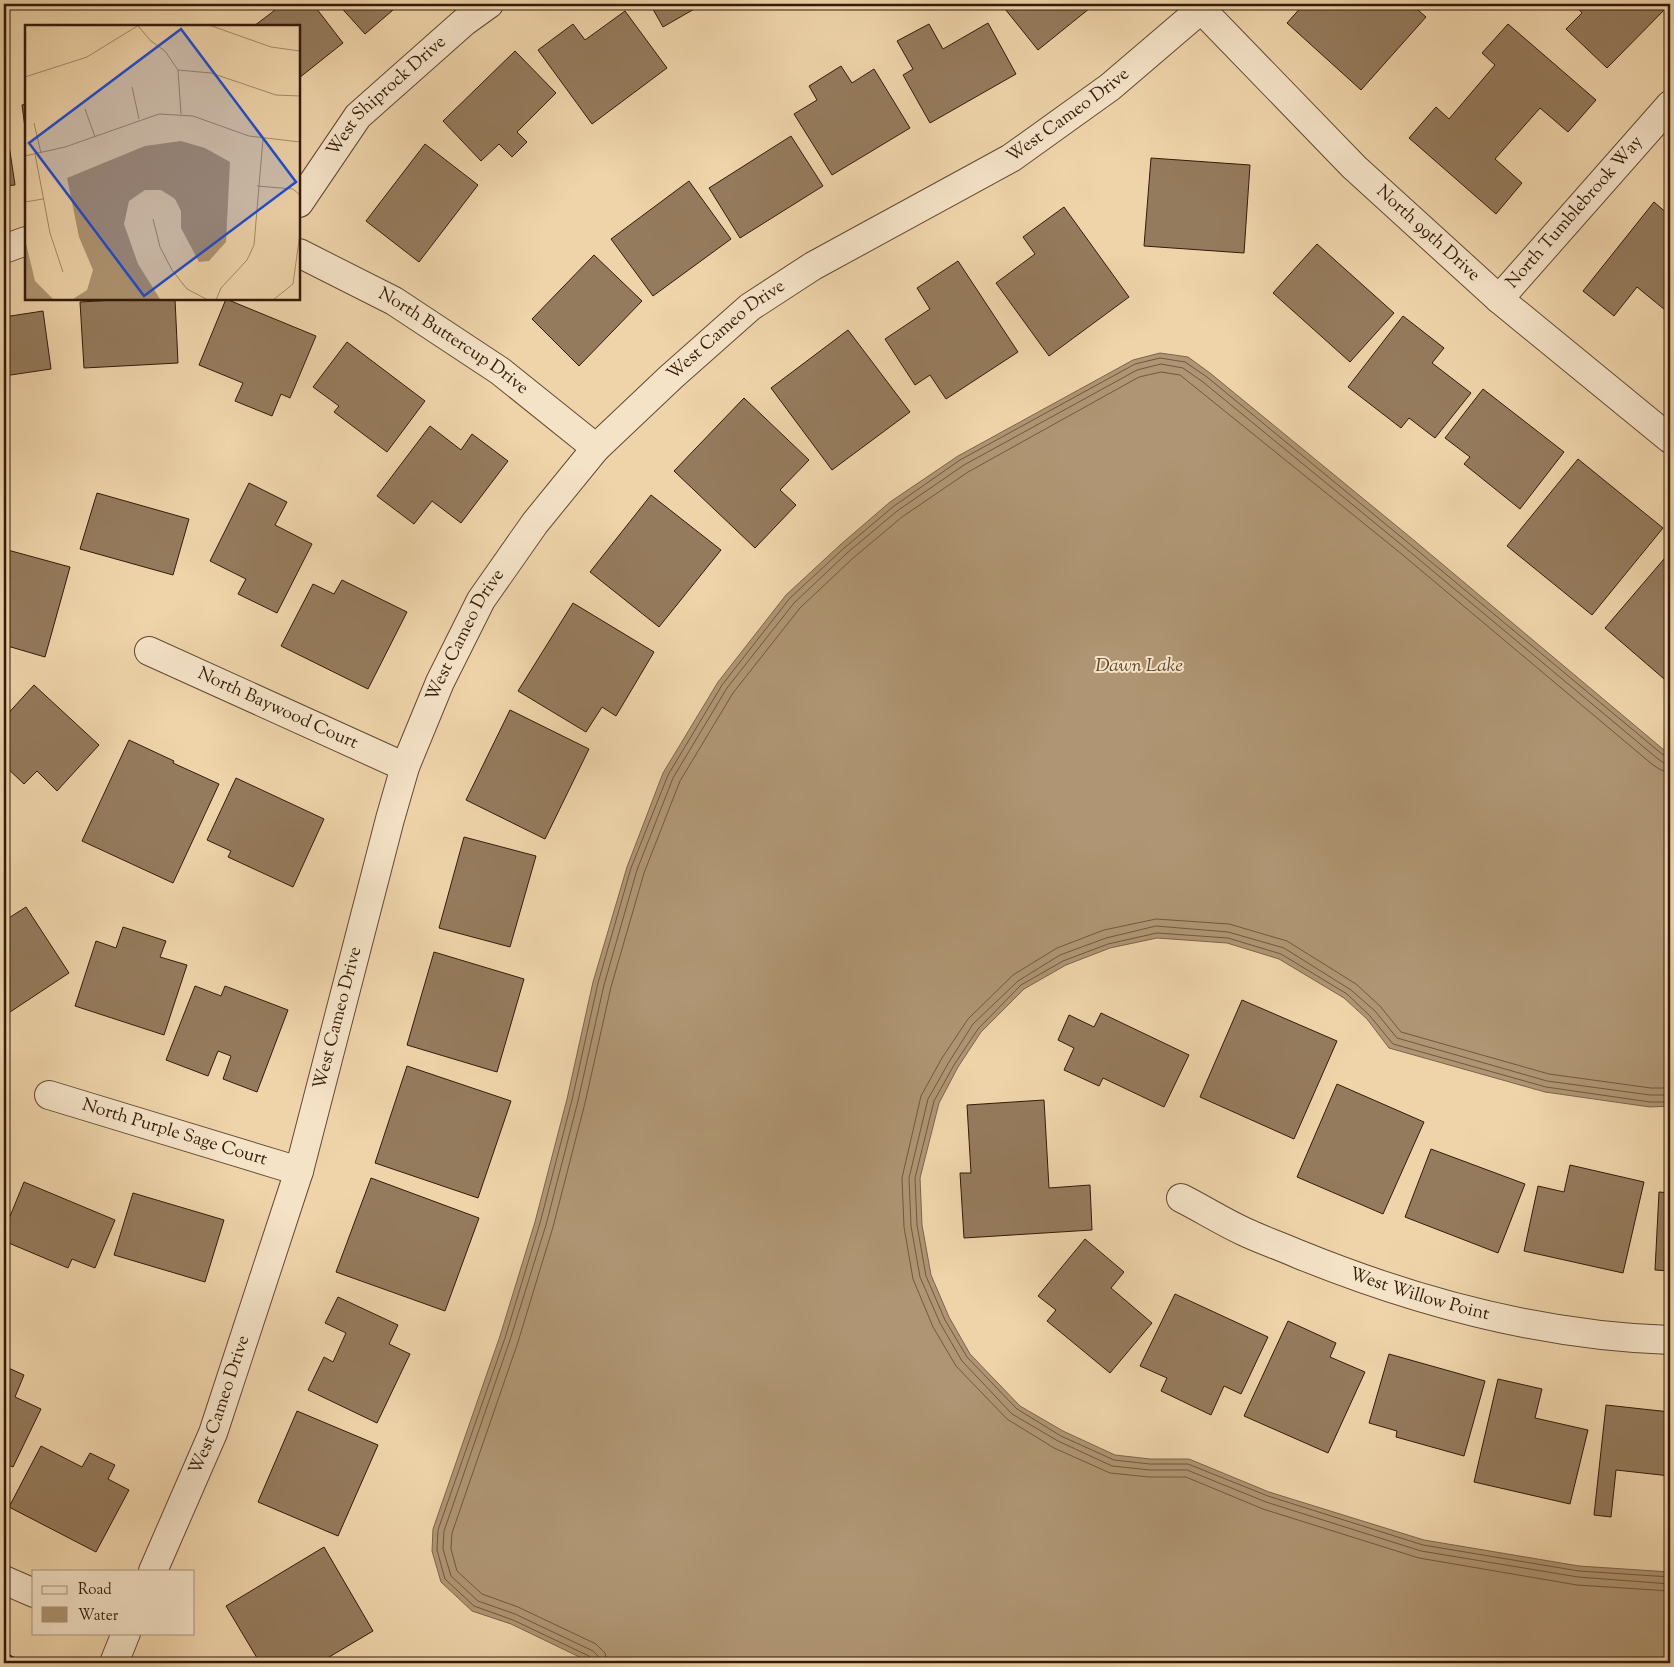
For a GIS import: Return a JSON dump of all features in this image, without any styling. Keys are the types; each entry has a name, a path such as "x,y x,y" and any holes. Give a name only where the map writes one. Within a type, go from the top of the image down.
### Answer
{"street":[{"name":"West Shiprock Drive","path":"300,202 358,116 464,22 490,4"},
{"name":"North 99th Drive","path":"1205,7 1354,166 1500,299 1670,439"},
{"name":"West Cameo Drive","path":"153,1570 213,1433 299,1171 387,828 405,767 440,682 481,600 535,523 596,448 671,377 750,307 813,266 1011,158 1110,87 1205,7"},
{"name":"North Tumblebrook Way","path":"1500,299 1670,105"},
{"path":"4,249 25,241"},
{"name":"North Buttercup Drive","path":"300,253 394,301 492,365 596,448"},
{"name":"North Baywood Court","path":"149,651 405,767"},
{"name":"North Purple Sage Court","path":"49,1095 299,1171"},
{"name":"West Willow Point","path":"1181,1198 1245,1232 1334,1268 1420,1297 1530,1325 1642,1339 1670,1340"},
{"path":"4,1580 32,1592"},
{"path":"114,1663 126,1634"}],"water":[{"name":"Dawn Lake","path":"1160,353 1188,357 1210,373 1410,537 1670,755 1670,1106 1650,1107 1545,1092 1389,1048 1367,1019 1344,998 1279,959 1227,943 1157,938 1110,948 1066,965 1024,989 981,1032 958,1067 939,1103 920,1178 922,1225 931,1275 949,1317 970,1354 1020,1406 1063,1431 1115,1455 1150,1459 1189,1459 1269,1492 1424,1540 1579,1566 1670,1572 1670,1663 592,1663 511,1624 472,1611 441,1582 432,1551 433,1529 500,1336 535,1222 567,1099 593,982 627,867 663,773 718,682 786,595 890,502 958,456 1133,360"}],"building":[{"path":"283,4 313,4 343,43 300,77 300,25 255,25"},
{"path":"338,4 400,4 365,34"},
{"path":"650,4 703,4 663,27"},
{"path":"1001,4 1095,4 1038,50"},
{"path":"1304,4 1411,4 1426,17 1361,90 1287,23"},
{"path":"1581,4 1670,4 1607,68 1566,29 1582,13 1577,7"},
{"path":"625,11 667,68 592,124 538,50 573,24 585,40"},
{"path":"988,23 1016,74 930,123 903,75 913,69 897,41 929,24 943,49"},
{"path":"1508,24 1596,100 1568,132 1540,108 1495,159 1522,183 1496,214 1409,138 1436,107 1449,119 1495,65 1482,53"},
{"path":"515,51 556,93 517,132 527,142 512,157 499,144 481,161 443,121"},
{"path":"841,66 852,83 874,69 910,128 832,175 794,114 817,100 809,86"},
{"path":"25,104 25,128 22,105"},
{"path":"4,112 15,185 4,186"},
{"path":"791,136 823,186 740,238 709,188"},
{"path":"425,144 478,185 419,262 366,221"},
{"path":"1151,158 1250,165 1244,253 1144,246"},
{"path":"689,181 731,239 653,296 611,239"},
{"path":"1654,202 1670,216 1670,314 1637,287 1614,316 1583,291"},
{"path":"1064,207 1129,297 1049,356 996,283 1035,254 1023,237"},
{"path":"1317,244 1394,313 1350,362 1273,293"},
{"path":"594,255 642,301 579,366 532,319"},
{"path":"958,261 1018,352 946,399 930,375 915,385 885,339 930,309 917,288"},
{"path":"175,300 178,363 84,368 80,302"},
{"path":"226,300 316,336 290,398 281,394 272,416 235,401 243,383 199,365"},
{"path":"43,311 51,369 4,376 4,317"},
{"path":"1403,316 1444,348 1432,363 1471,393 1435,438 1409,418 1401,428 1348,387"},
{"path":"848,330 910,412 832,470 771,388"},
{"path":"347,342 425,401 387,452 334,412 339,406 313,387"},
{"path":"1483,389 1564,452 1520,509 1464,464 1470,457 1445,438"},
{"path":"744,398 809,460 780,490 796,505 755,548 674,471"},
{"path":"430,426 461,450 472,434 508,461 461,523 432,501 414,524 377,496"},
{"path":"1578,459 1663,528 1592,615 1507,546"},
{"path":"249,483 287,502 275,525 312,544 277,613 238,594 246,579 210,561"},
{"path":"97,493 189,519 173,575 80,549"},
{"path":"651,495 721,550 659,627 590,572"},
{"path":"4,549 70,567 45,657 4,645"},
{"path":"1670,552 1670,684 1605,628"},
{"path":"342,580 407,612 368,689 281,646 313,584 334,594"},
{"path":"573,603 654,652 616,716 602,707 586,732 518,691"},
{"path":"34,685 99,745 57,791 37,771 24,784 4,765 4,718"},
{"path":"510,710 589,749 545,839 466,800"},
{"path":"129,740 219,784 173,883 82,841"},
{"path":"236,778 324,819 293,887 228,857 231,851 207,840"},
{"path":"464,837 536,856 510,947 439,928"},
{"path":"26,907 69,973 4,1016 4,921"},
{"path":"123,927 166,941 160,957 187,965 164,1035 75,1006 96,941 116,948"},
{"path":"434,952 524,979 497,1072 407,1045"},
{"path":"195,986 221,996 225,986 288,1010 257,1092 223,1079 231,1056 218,1051 208,1076 166,1060"},
{"path":"1242,1000 1337,1041 1294,1139 1200,1097"},
{"path":"1101,1013 1189,1055 1164,1107 1103,1078 1099,1086 1064,1070 1074,1048 1058,1040 1069,1015 1094,1027"},
{"path":"407,1066 511,1101 478,1198 375,1163"},
{"path":"1337,1084 1424,1122 1383,1214 1297,1177"},
{"path":"1044,1100 1049,1188 1090,1185 1092,1230 964,1238 960,1173 971,1173 967,1105"},
{"path":"1431,1149 1525,1184 1498,1253 1405,1217"},
{"path":"1570,1165 1644,1182 1623,1273 1524,1251 1538,1186 1564,1192"},
{"path":"371,1178 479,1218 445,1311 336,1272"},
{"path":"24,1182 115,1220 95,1268 72,1259 68,1268 4,1241 4,1231"},
{"path":"1659,1192 1670,1193 1670,1271 1655,1270"},
{"path":"133,1193 224,1220 205,1282 114,1255"},
{"path":"1085,1239 1124,1272 1111,1288 1152,1323 1110,1373 1047,1321 1056,1310 1038,1296"},
{"path":"1175,1294 1268,1337 1241,1394 1224,1386 1211,1415 1161,1391 1167,1378 1140,1366"},
{"path":"338,1297 398,1325 389,1344 410,1354 377,1423 308,1390 324,1357 333,1362 346,1333 325,1323"},
{"path":"1288,1321 1336,1343 1330,1357 1365,1372 1328,1453 1244,1416"},
{"path":"1389,1354 1485,1381 1464,1456 1396,1437 1397,1431 1369,1423"},
{"path":"4,1366 24,1375 15,1397 41,1409 13,1467 4,1463"},
{"path":"1498,1379 1542,1389 1535,1418 1588,1430 1570,1504 1474,1482"},
{"path":"1606,1405 1670,1412 1670,1476 1616,1470 1611,1517 1594,1515"},
{"path":"297,1411 378,1445 338,1536 258,1502"},
{"path":"41,1446 82,1467 90,1453 115,1465 108,1479 129,1490 96,1552 9,1507"},
{"path":"324,1547 373,1631 319,1663 260,1663 226,1606"},
{"path":"4,1652 25,1663 4,1663"}]}
